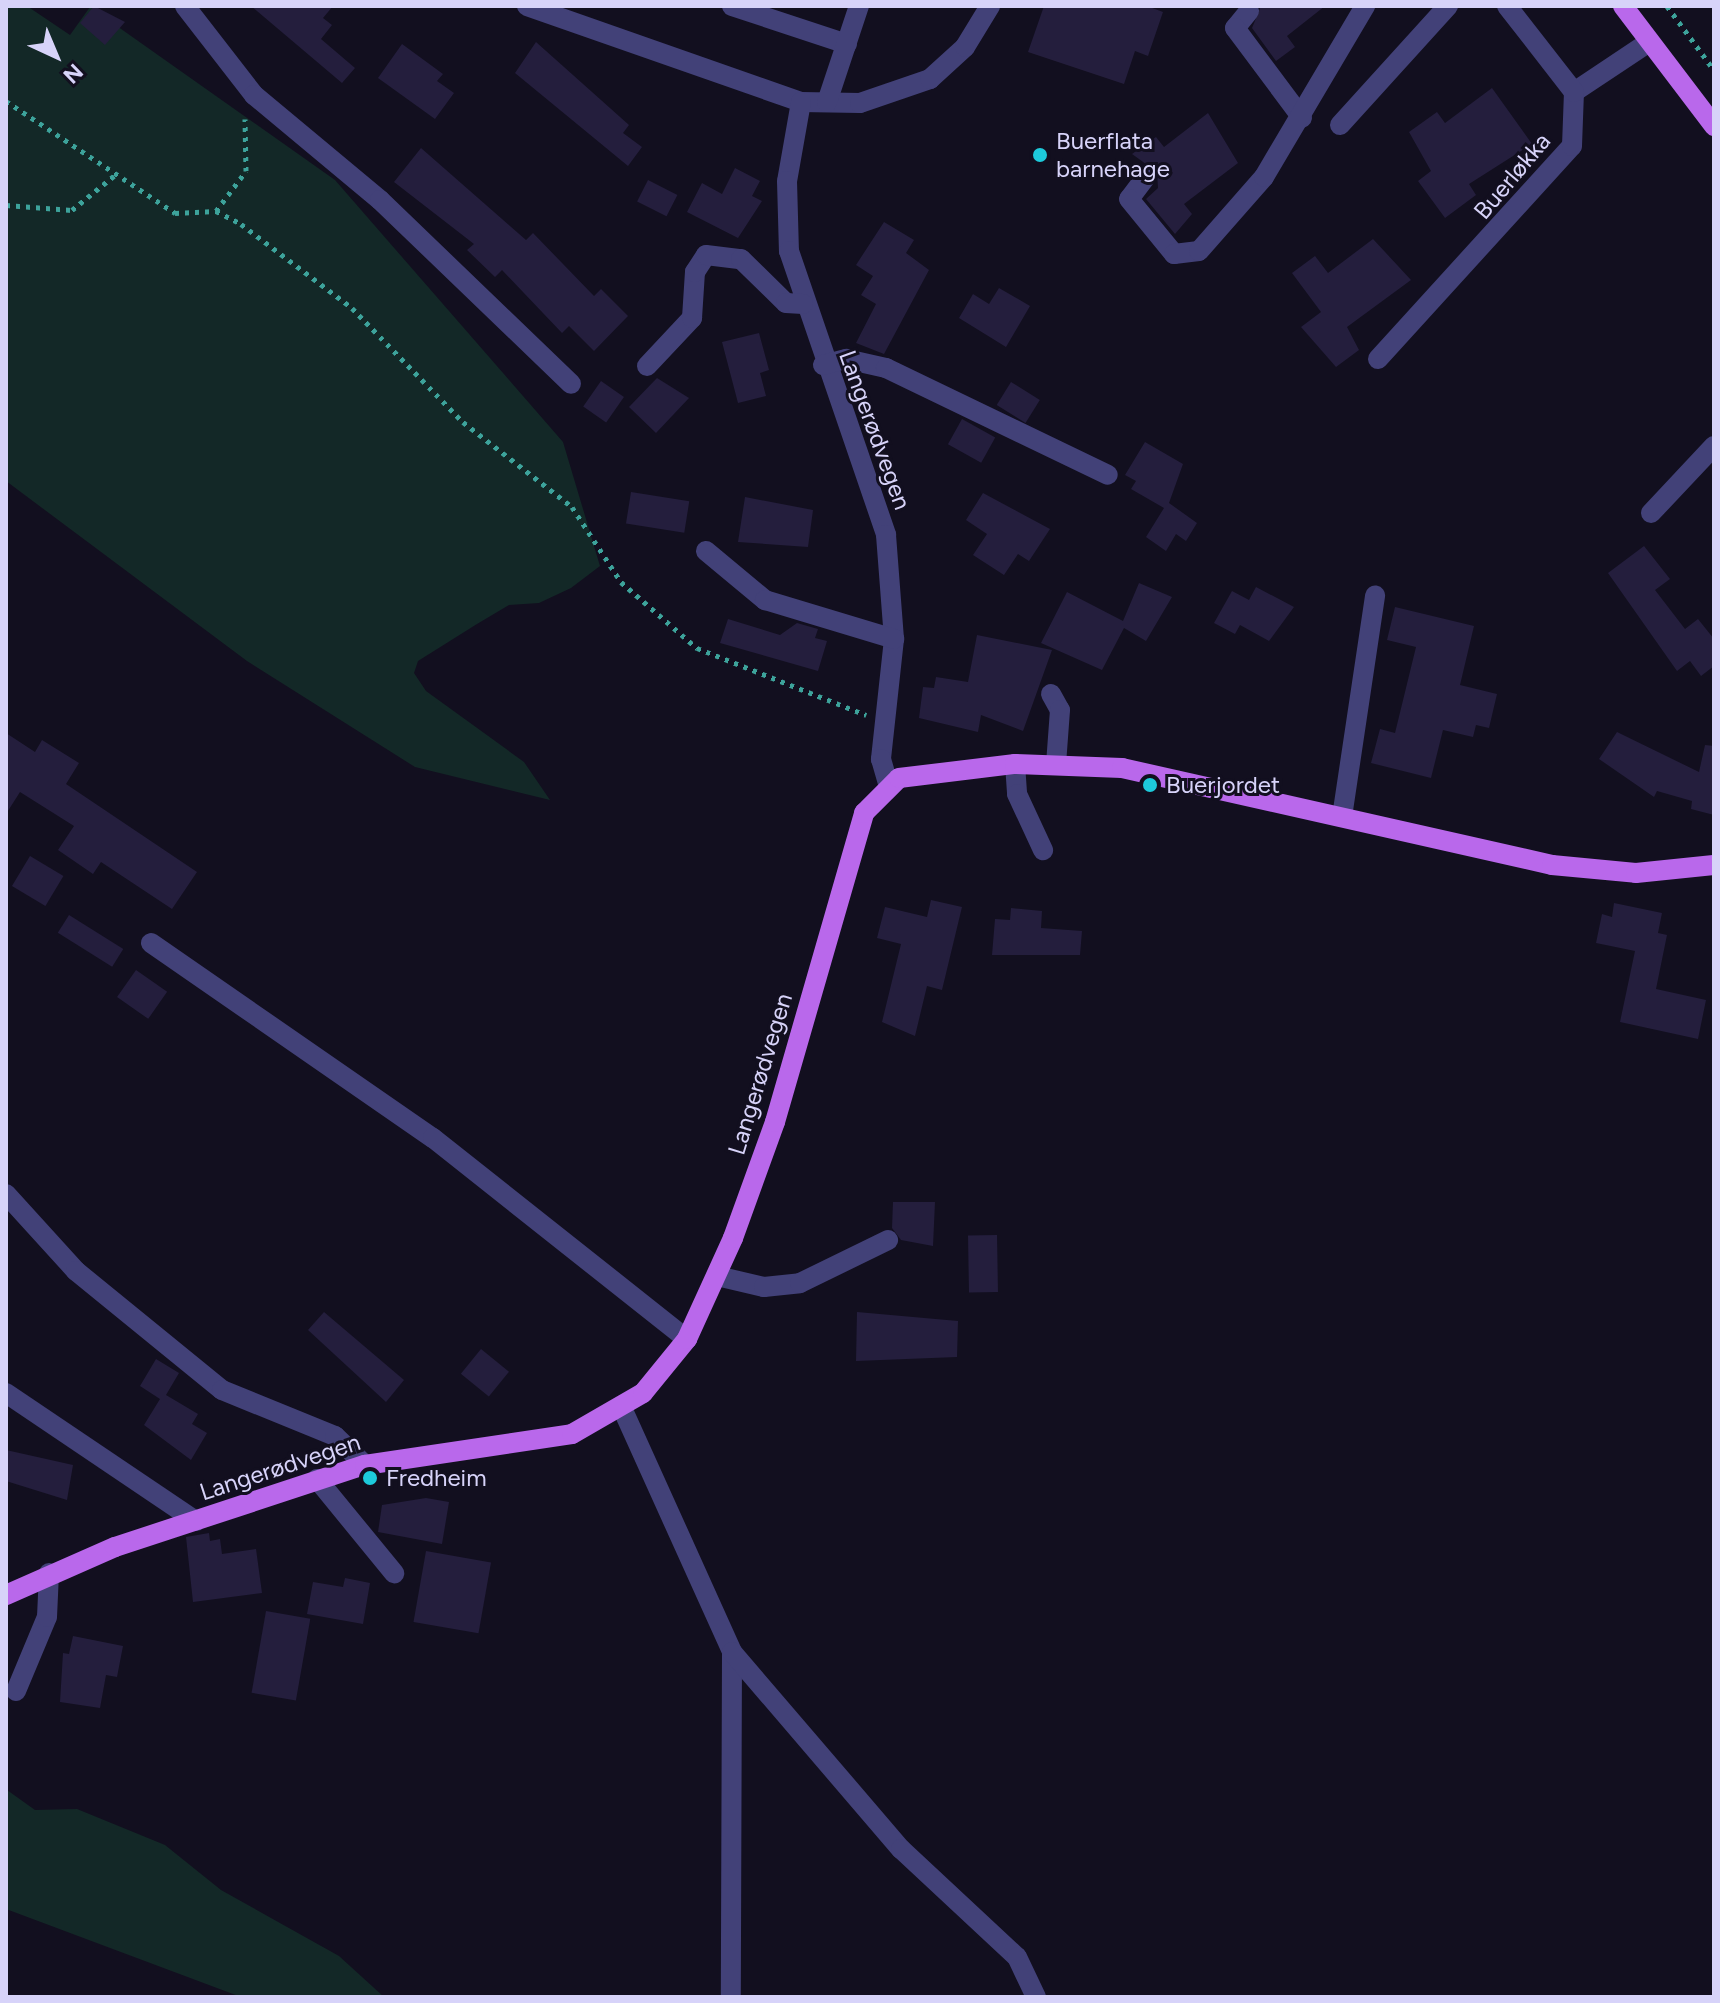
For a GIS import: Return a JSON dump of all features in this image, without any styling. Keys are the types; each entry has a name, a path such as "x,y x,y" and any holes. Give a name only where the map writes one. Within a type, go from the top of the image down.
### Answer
{"main road":[{"path":"1623,6 1649,42 1707,104 1714,126"},
{"path":"888,784 919,771 1015,764 1056,764 1169,775 1583,870 1665,873 1714,865"},
{"name":"Langerødvegen","path":"6,1595 49,1573 365,1465 548,1442 622,1408 656,1380 687,1339 717,1276 775,1122 864,813 888,784"}],"street":[{"path":"185,6 236,74 571,384"},
{"path":"527,6 801,102 885,99 930,79 965,47 990,6"},
{"path":"732,6 847,44"},
{"path":"827,102 859,6"},
{"path":"1145,178 1129,199 1170,251 1189,255 1248,200 1302,118 1365,6"},
{"path":"1340,125 1448,6"},
{"path":"1507,6 1574,92 1649,42"},
{"path":"1249,11 1235,28 1302,118"},
{"name":"Buerløkka","path":"1378,359 1557,168 1578,127 1574,92"},
{"name":"Langerødvegen","path":"801,102 787,181 789,251 823,365 886,535 894,639 881,759 888,784"},
{"path":"647,366 692,318 695,272 706,255 741,259 786,303 803,304"},
{"path":"823,365 846,359 886,368 1108,475"},
{"path":"1651,513 1714,446"},
{"path":"706,551 765,600 894,639"},
{"path":"1342,817 1375,595"},
{"path":"1051,694 1060,710 1056,764"},
{"path":"1015,764 1017,794 1043,850"},
{"path":"151,943 433,1138 687,1339"},
{"path":"6,1194 76,1271 222,1390 335,1436 365,1465"},
{"path":"717,1276 764,1287 800,1283 888,1240"},
{"path":"6,1393 196,1521"},
{"path":"622,1408 732,1652 901,1849 1017,1957 1036,1997"},
{"path":"317,1479 394,1573"},
{"path":"16,1691 47,1617 49,1573"},
{"path":"731,1997 732,1652"}],"path":[{"path":"1667,6 1714,70"},
{"path":"216,211 246,171 248,136 236,74"},
{"path":"6,101 175,213 216,211 352,308 463,422 572,507 621,582 697,648 886,723"},
{"path":"6,205 72,210 115,175"}],"green space":[{"path":"6,6 27,6 70,35 90,7 335,180 563,442 600,566 571,588 539,603 509,605 418,661 414,673 426,691 524,762 550,800 415,767 247,661 6,481"},
{"path":"7,1790 35,1810 77,1809 165,1845 221,1890 339,1956 384,1997 241,1997 6,1909"}],"building":[{"path":"94,6 125,22 105,45 80,23"},
{"path":"251,6 333,6 323,18 332,25 321,39 355,68 342,83"},
{"path":"1044,6 1147,6 1163,12 1148,56 1135,51 1124,84 1028,52"},
{"path":"1261,6 1325,6 1287,36 1295,47 1276,61 1252,28"},
{"path":"536,42 629,125 623,133 642,147 628,166 515,73"},
{"path":"402,44 443,74 437,81 454,93 435,119 378,78"},
{"path":"1492,88 1532,144 1469,184 1476,195 1445,218 1418,181 1431,171 1409,132 1437,112 1445,123"},
{"path":"1208,113 1238,163 1184,204 1192,214 1175,234 1146,199 1158,188 1157,172 1132,154 1156,137 1164,147"},
{"path":"421,148 526,240 533,233 594,296 601,289 628,316 594,351 569,326 562,333 502,270 495,277 467,250 474,244 394,182"},
{"path":"735,168 760,181 752,196 762,201 738,238 687,212 702,183 722,194"},
{"path":"648,180 677,195 667,216 637,201"},
{"path":"884,222 914,240 906,253 929,270 884,354 856,343 876,304 861,295 873,276 856,265"},
{"path":"1373,239 1411,280 1347,327 1359,350 1336,367 1301,327 1321,312 1292,273 1315,256 1328,273"},
{"path":"999,288 1030,306 1006,347 959,318 973,294 989,304"},
{"path":"759,333 769,370 760,373 766,396 738,403 722,342"},
{"path":"657,378 689,398 656,433 629,407"},
{"path":"601,381 624,397 606,422 583,406"},
{"path":"1011,382 1040,400 1026,423 997,405"},
{"path":"962,419 995,437 981,463 948,444"},
{"path":"1145,442 1183,464 1169,503 1197,523 1186,541 1176,534 1166,551 1146,537 1164,508 1131,489 1136,481 1125,475"},
{"path":"631,492 689,501 684,533 626,524"},
{"path":"983,493 1050,529 1029,561 1018,554 1004,575 973,555 987,534 966,520"},
{"path":"745,497 813,510 808,547 738,542"},
{"path":"1644,546 1670,579 1655,590 1685,629 1698,619 1714,639 1714,666 1701,676 1690,661 1677,671 1608,573"},
{"path":"1139,583 1172,597 1146,641 1124,628 1102,670 1041,643 1067,592 1123,621"},
{"path":"1256,587 1294,607 1269,641 1240,625 1235,634 1214,623 1232,591 1249,600"},
{"path":"1395,607 1474,626 1460,685 1497,694 1489,728 1476,725 1473,737 1443,730 1431,778 1371,763 1380,729 1395,733 1416,647 1387,640"},
{"path":"728,619 780,635 797,623 818,629 815,638 827,641 818,671 720,643"},
{"path":"977,635 1052,650 1023,731 981,715 978,732 919,718 923,687 934,688 936,677 968,682"},
{"path":"1617,732 1699,772 1705,745 1714,746 1714,815 1691,809 1692,801 1657,791 1654,797 1599,759"},
{"path":"6,733 35,752 42,740 79,763 66,784 197,872 172,909 101,862 93,874 58,850 74,826 20,792 6,814"},
{"path":"30,856 63,876 45,906 12,886"},
{"path":"931,900 962,907 942,990 927,986 915,1036 882,1022 901,944 877,938 885,907 927,917"},
{"path":"1614,903 1662,913 1658,933 1667,935 1656,989 1706,1000 1698,1039 1620,1022 1635,951 1596,943 1602,914 1612,917"},
{"path":"1011,908 1042,911 1041,928 1082,931 1080,955 992,955 995,919 1010,920"},
{"path":"69,915 123,949 112,967 58,933"},
{"path":"136,970 167,992 148,1019 117,997"},
{"path":"893,1202 935,1202 933,1246 901,1240 892,1228"},
{"path":"997,1235 998,1292 969,1292 968,1236"},
{"path":"324,1312 404,1380 386,1402 308,1330"},
{"path":"857,1312 958,1321 957,1357 856,1361"},
{"path":"481,1349 509,1372 489,1397 461,1374"},
{"path":"156,1359 179,1373 166,1395 198,1414 192,1424 207,1433 191,1460 144,1425 160,1399 140,1386"},
{"path":"6,1450 73,1465 67,1500 6,1481"},
{"path":"426,1498 449,1502 442,1544 378,1532 382,1505"},
{"path":"209,1533 210,1541 220,1539 222,1554 256,1549 262,1593 193,1602 186,1537"},
{"path":"426,1551 491,1562 478,1633 413,1622"},
{"path":"345,1578 370,1583 363,1624 307,1614 313,1582 343,1587"},
{"path":"266,1611 310,1619 296,1701 252,1693"},
{"path":"73,1636 123,1646 117,1677 106,1675 100,1708 60,1702 63,1653 69,1654"}],"place":[{"name":"Buerflata barnehage","path":"1040,155"},
{"name":"Buerjordet","path":"1150,785"},
{"name":"Fredheim","path":"370,1478"}]}
